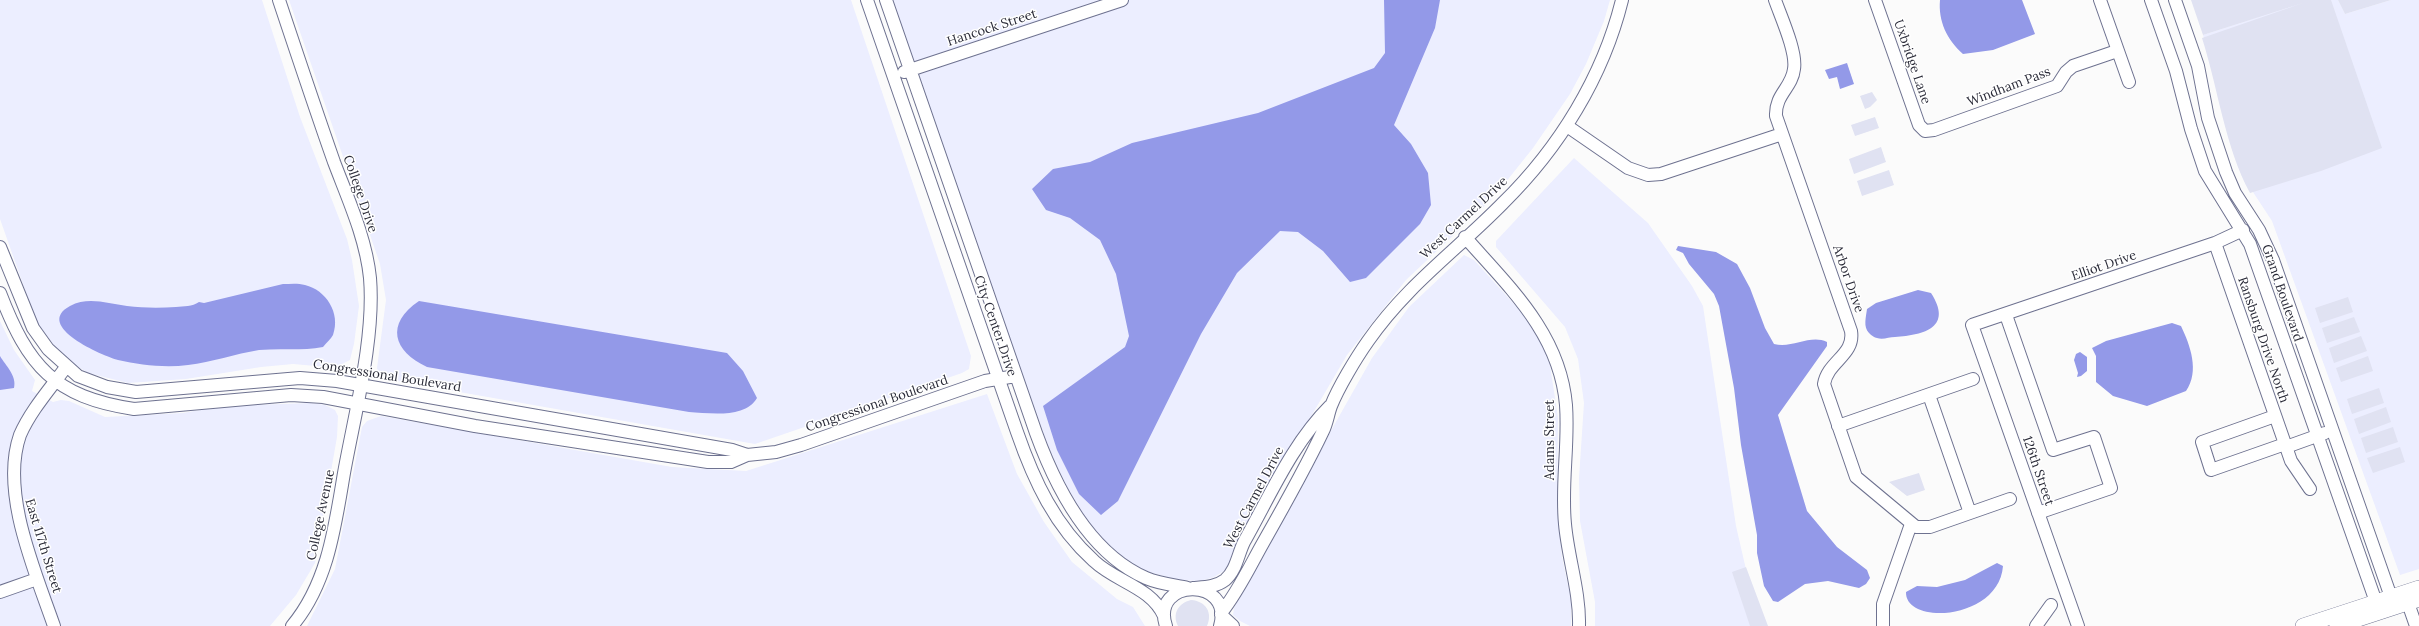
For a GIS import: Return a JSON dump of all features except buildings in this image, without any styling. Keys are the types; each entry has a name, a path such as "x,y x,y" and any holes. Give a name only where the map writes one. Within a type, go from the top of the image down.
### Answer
{"main road":[{"path":"2303,626 2419,588"},
{"path":"2337,626 2413,601"}],"street":[{"name":"College Drive","path":"279,0 355,218 367,261 370,277 370,320 356,403"},
{"name":"City Center Drive","path":"867,0 1034,478 1060,523 1093,561 1108,574 1151,597 1165,621"},
{"name":"City Center Drive","path":"886,0 1016,376 1048,465 1061,491 1083,524 1116,558 1132,571 1158,582 1190,588"},
{"name":"Hancock Street","path":"893,75 1122,0"},
{"name":"West Carmel Drive","path":"1220,618 1290,496 1324,429 1331,405 1367,342 1390,312 1422,276 1503,204 1546,154 1567,126 1581,102 1603,57 1622,0"},
{"name":"Arbor Drive","path":"1775,0 1795,68 1775,106 1776,116 1851,331 1852,344 1846,354 1829,370 1824,384 1856,477 1911,524"},
{"name":"Uxbridge Lane","path":"1875,0 1919,125 1925,130"},
{"path":"2100,0 2129,82"},
{"name":"Grand Boulevard","path":"2151,0 2176,71 2203,166 2216,192 2243,230 2252,250 2376,602"},
{"name":"Grand Boulevard","path":"2175,0 2198,66 2208,118 2226,172 2239,200 2267,244 2334,430 2391,597"},
{"name":"Windham Pass","path":"1925,130 1934,130 2057,86 2066,72 2073,66 2117,51"},
{"path":"1567,126 1628,168 1648,175 1662,174 1782,134"},
{"name":"Elliot Drive","path":"1972,325 2006,315 2215,243 2243,230"},
{"name":"Adams Street","path":"1465,237 1531,313 1543,330 1559,367 1566,406 1565,524 1578,599 1579,626"},
{"name":"Ransburg Drive North","path":"2215,243 2294,468 2310,489"},
{"name":"Congressional Boulevard","path":"0,247 33,328 48,349 66,367 78,376 107,387 136,392 300,378 360,384 480,405 495,410 732,450 747,455"},
{"name":"Congressional Boulevard","path":"0,293 16,333 28,352 55,382 109,405 134,409 291,395 323,396 475,426 708,462 731,462 747,455 801,445 985,381 1016,376"},
{"path":"2006,315 2053,450 2094,436 2111,488 2038,513"},
{"name":"126th Street","path":"1972,325 2078,626"},
{"name":"East 117th Street","path":"54,626 17,515 12,486 13,470 22,431 36,407 66,367"},
{"path":"1838,426 1973,379"},
{"path":"1929,395 1970,513"},
{"name":"College Avenue","path":"292,626 316,587 331,546 356,403"},
{"name":"West Carmel Drive","path":"1190,588 1216,584 1229,575 1243,544 1302,440 1313,423 1331,405"},
{"path":"2275,416 2202,442 2211,470 2334,430"},
{"path":"1883,626 1883,604 1911,524 1920,528 1930,527 2010,499"},
{"path":"0,592 38,579"},
{"path":"1165,621 1169,600 1179,591 1190,588 1210,594 1218,604 1220,618 1234,626"},
{"path":"2413,601 2416,626"},
{"path":"2036,626 2051,605"}],"shaded area":[{"path":"0,0 262,0 300,117 347,239 352,260 359,306 354,344 350,360 340,365 327,367 293,364 261,367 186,379 128,383 88,373 70,362 58,351 36,321 0,219"},
{"path":"289,0 851,0 971,356 969,369 962,373 755,444 391,380 380,376 377,368 386,300 380,264"},
{"path":"890,0 1610,0 1604,21 1586,64 1570,94 1533,148 1493,198 1406,280 1347,355 1235,546 1227,569 1214,577 1201,581 1179,580 1134,568 1092,529 1077,508 1052,464"},
{"path":"2191,0 2331,0 2382,148 2321,171 2250,193 2241,175 2228,137 2202,38 2303,3 2203,35"},
{"path":"2311,0 2338,0 2345,14 2391,0 2419,0 2419,569 2400,575 2272,221 2249,186 2203,35"},
{"path":"2338,0 2391,0 2345,14"},
{"path":"1872,92 1877,100 1870,107 1865,109 1860,96"},
{"path":"1875,117 1879,128 1855,136 1851,125"},
{"path":"1881,147 1886,162 1854,174 1849,159"},
{"path":"1574,158 1648,223 1692,286 1703,306 1736,526 1759,626 1595,626 1595,602 1580,521 1579,478 1584,403 1578,359 1565,327 1496,247 1496,241"},
{"path":"1889,170 1894,185 1862,196 1857,181"},
{"path":"1464,255 1474,260 1525,316 1539,338 1550,365 1558,418 1557,507 1562,557 1571,599 1571,626 1250,626 1240,621 1233,615 1234,608 1262,553 1372,358 1409,307"},
{"path":"2348,297 2353,312 2320,323 2315,308"},
{"path":"2354,317 2360,332 2327,343 2322,328"},
{"path":"0,321 14,350 35,380 32,391 53,402 61,400 69,401 105,417 183,413 223,406 311,403 325,405 335,410 338,416 337,437 315,563 296,595 270,626 0,626"},
{"path":"2361,336 2367,351 2334,363 2329,348"},
{"path":"2368,356 2373,371 2341,382 2336,368"},
{"path":"2379,388 2384,403 2352,414 2347,399"},
{"path":"987,394 1017,474 1044,522 1072,562 1117,599 1133,607 1145,626 307,626 335,569 362,427 367,421 381,416 672,467 746,471"},
{"path":"2386,407 2391,422 2359,434 2354,419"},
{"path":"2393,427 2398,442 2366,453 2361,438"},
{"path":"2400,447 2405,462 2373,473 2367,458"},
{"path":"1919,473 1925,490 1907,496 1889,482"},
{"path":"1746,567 1768,626 1750,626 1732,572"},
{"path":"1191,600 1201,603 1207,608 1209,612 1209,621 1207,626 1178,626 1176,622 1177,610 1186,601"}],"water":[{"path":"1384,0 1440,0 1435,28 1394,125 1411,144 1428,173 1431,205 1420,224 1366,278 1350,282 1323,251 1298,232 1280,231 1237,273 1201,334 1118,501 1101,515 1079,494 1057,450 1043,406 1125,347 1129,336 1116,274 1100,240 1070,218 1046,210 1032,189 1053,169 1090,162 1132,143 1258,113 1374,68 1385,53"},
{"path":"1940,0 2022,0 2035,34 1993,50 1963,54 1952,43 1942,23 1940,15"},
{"path":"1847,63 1854,84 1840,89 1837,77 1829,79 1825,70"},
{"path":"1678,246 1716,252 1737,264 1750,288 1765,328 1774,344 1787,345 1808,340 1821,340 1827,342 1827,346 1778,415 1807,511 1837,547 1867,570 1870,578 1866,584 1859,588 1828,581 1805,584 1778,602 1773,601 1764,586 1757,553 1757,535 1741,445 1734,388 1719,306 1714,294 1689,264 1683,253 1676,250"},
{"path":"283,284 300,284 313,288 325,297 330,304 335,319 335,327 333,335 323,347 307,349 259,350 188,365 153,366 118,360 99,353 74,339 65,331 60,322 61,314 70,306 77,303 91,301 127,306 164,308 194,305 199,302 204,303"},
{"path":"1918,290 1931,293 1937,305 1939,314 1937,321 1932,327 1916,334 1884,339 1875,338 1867,331 1865,325 1867,309 1876,303"},
{"path":"419,301 727,353 743,371 757,398 751,405 735,412 716,414 689,412 427,367 416,361 407,353 401,345 398,337 398,328 401,319 408,310"},
{"path":"2172,323 2181,326 2188,341 2192,358 2192,375 2186,391 2147,406 2113,396 2096,382 2096,356 2092,348 2106,341"},
{"path":"2080,352 2087,357 2087,371 2081,376 2077,377 2078,373 2074,360 2076,354"},
{"path":"0,356 14,379 14,388 0,390"},
{"path":"1997,563 2003,566 1998,584 1986,598 1970,607 1953,612 1935,613 1920,610 1910,603 1906,592 1917,586 1937,587 1965,580"}]}
